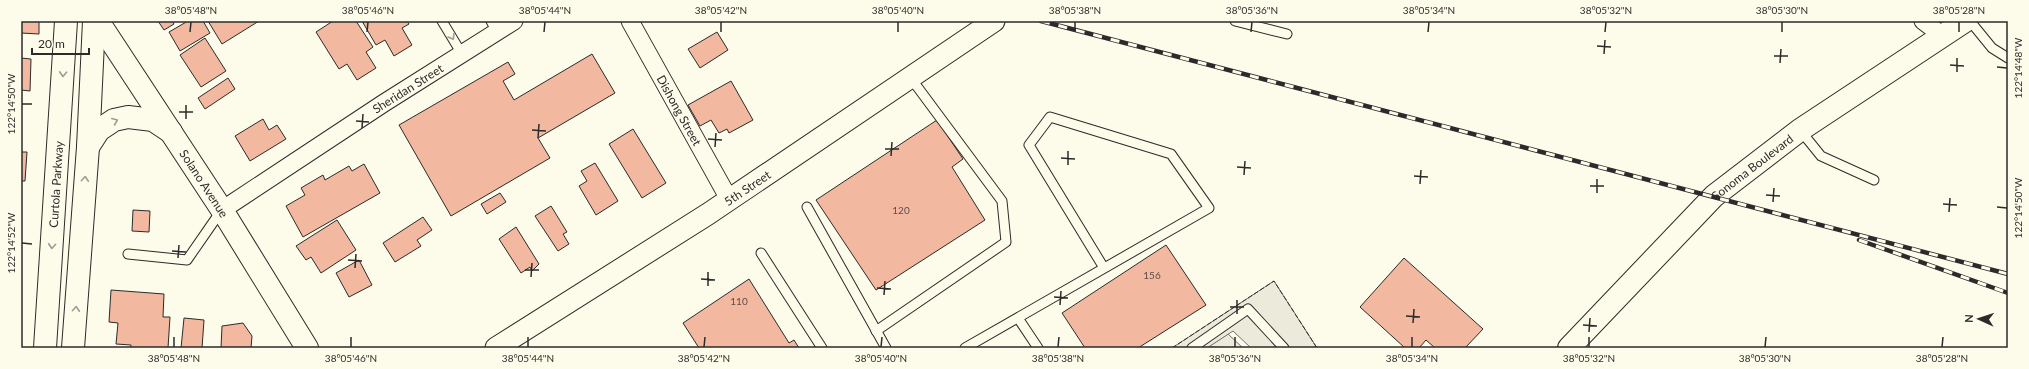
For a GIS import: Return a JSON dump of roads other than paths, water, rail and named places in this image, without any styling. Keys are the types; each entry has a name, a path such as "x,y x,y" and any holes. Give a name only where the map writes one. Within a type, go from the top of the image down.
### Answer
{"main road":[{"name":"Curtola Parkway","path":"45,348 66,21"},
{"path":"73,348 88,147 94,21"},
{"name":"Solano Avenue","path":"98,21 222,210 306,348"},
{"name":"Sonoma Boulevard","path":"1569,348 1714,196 1800,130 1965,21"},
{"path":"88,147 99,130 114,120 128,117 153,120 171,132"}],"street":[{"name":"Sheridan Street","path":"222,210 384,102 462,54 494,26 514,21"},
{"name":"Dishong Street","path":"630,21 729,199"},
{"name":"5th Street","path":"496,348 729,199 994,21"},
{"path":"1923,21 1943,36"}],"lane":[{"path":"442,21 462,54"},
{"path":"1235,21 1287,34"},
{"path":"1970,21 1992,48 2008,58"},
{"path":"876,331 1006,242 1002,201 910,77"},
{"path":"965,348 1209,208 1171,154 1050,117 1029,145 1104,268"},
{"path":"1800,130 1820,156 1874,180"},
{"path":"808,207 886,348"},
{"path":"128,254 187,260 222,210"},
{"path":"761,253 822,348"},
{"path":"1192,348 1248,309 1284,348"},
{"path":"1018,318 1038,348"}],"railway":[{"path":"1041,21 2008,274"},
{"path":"1859,240 2008,293"}]}
